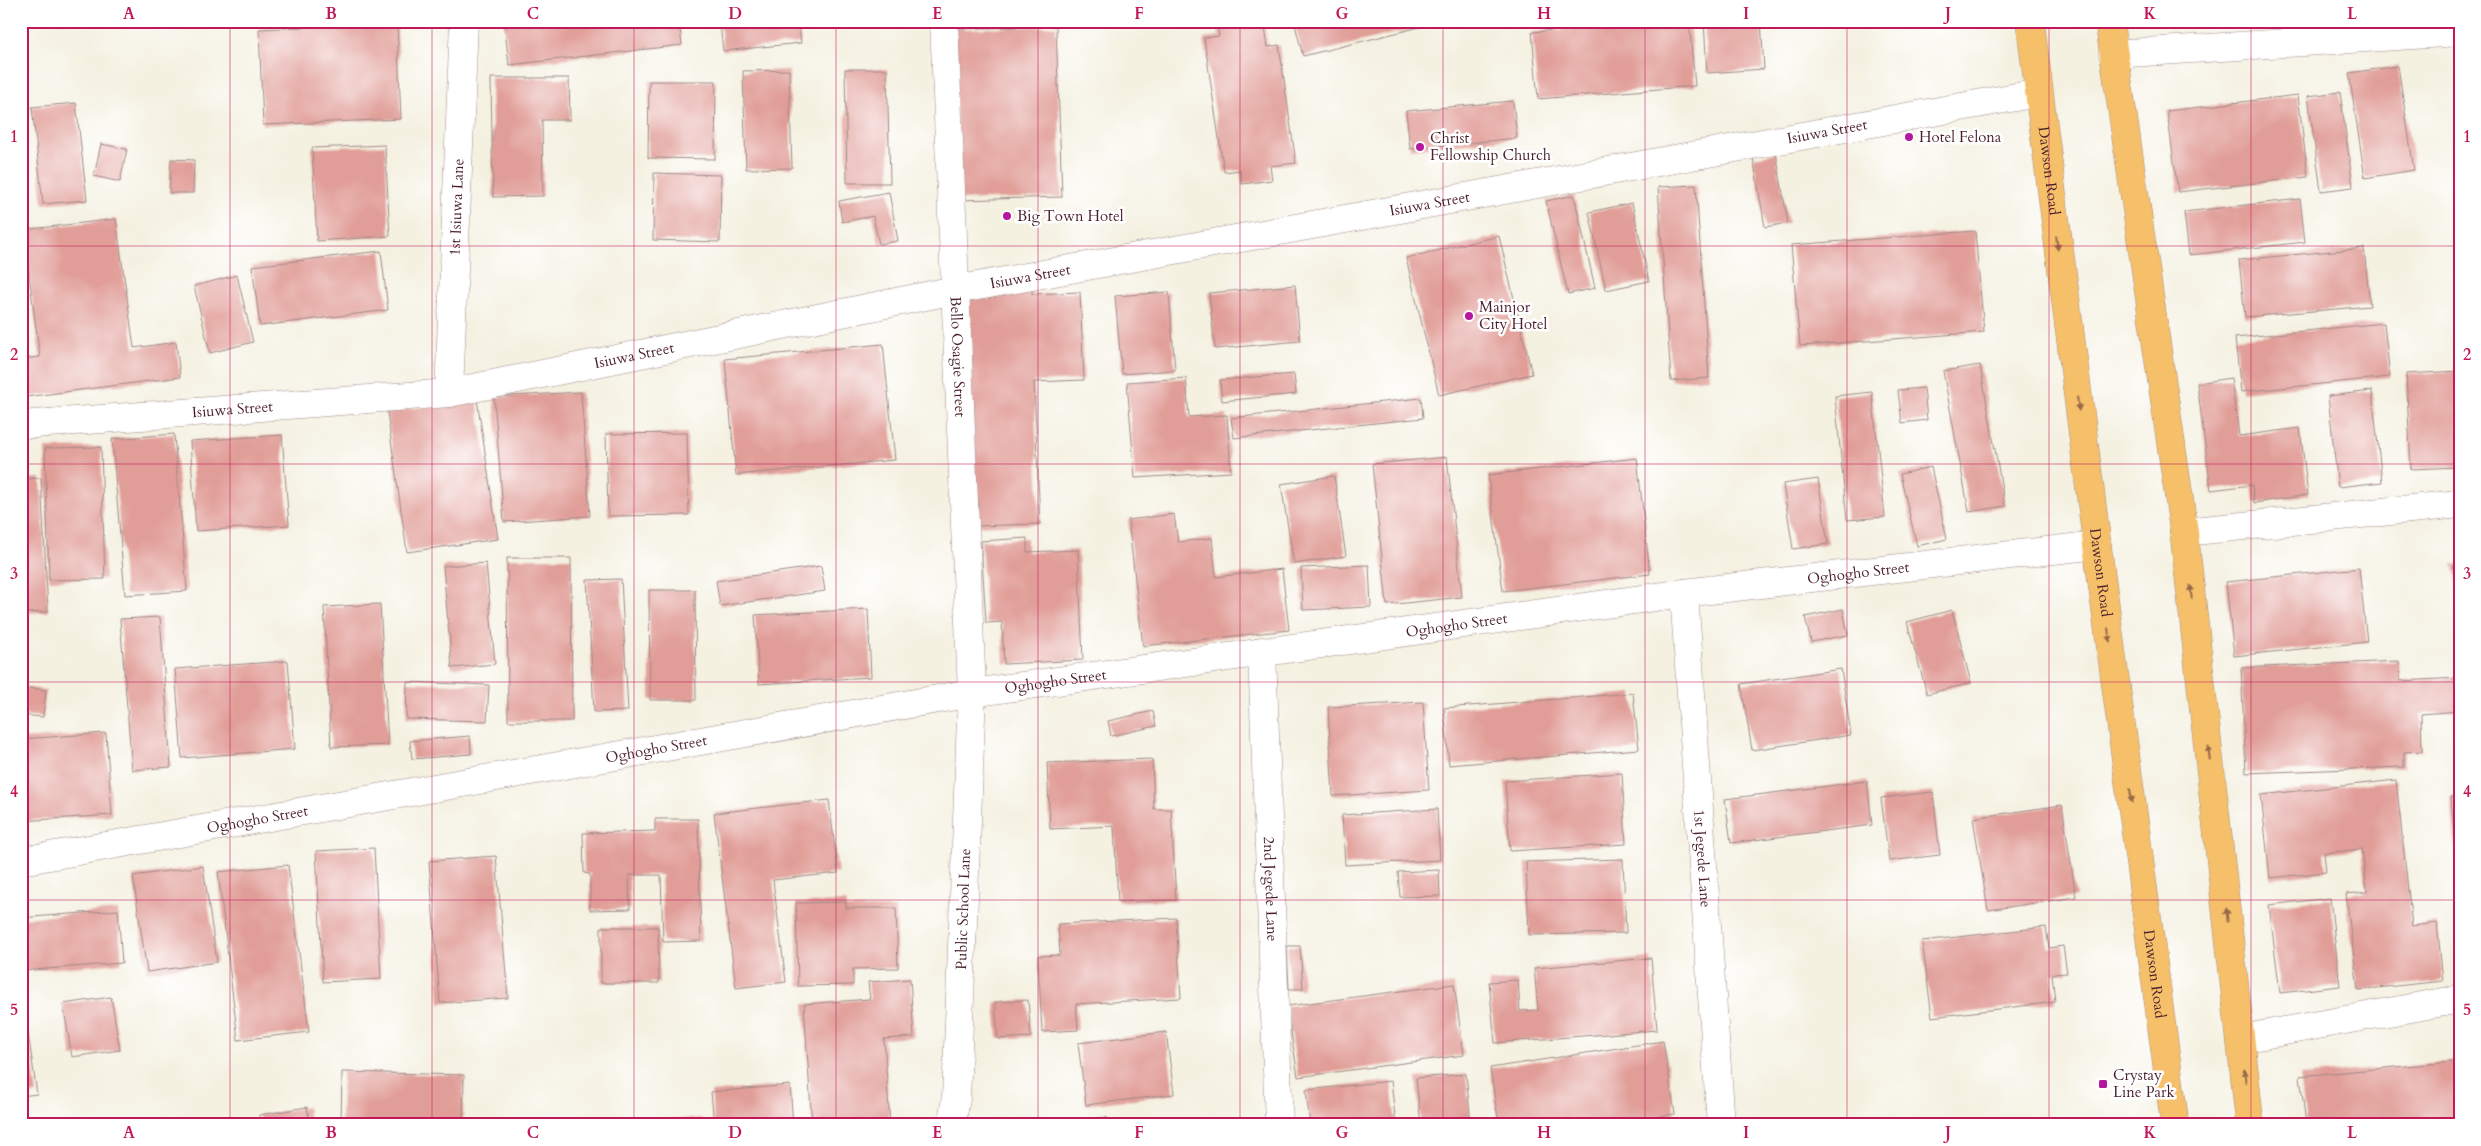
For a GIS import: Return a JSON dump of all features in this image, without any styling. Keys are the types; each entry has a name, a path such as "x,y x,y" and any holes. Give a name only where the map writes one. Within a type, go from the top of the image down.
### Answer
{"highway":[{"name":"Dawson Road","path":"2030,21 2097,545 2175,1125"},
{"path":"2109,21 2184,532 2242,1039 2250,1125"}],"street":[{"name":"1st Isiuwa Lane","path":"448,393 464,21"},
{"name":"Bello Osagie Street","path":"944,21 972,693"},
{"path":"2113,54 2460,32"},
{"name":"Isiuwa Street","path":"21,426 448,393 955,290 2038,93"},
{"path":"2184,532 2460,504"},
{"name":"Oghogho Street","path":"21,861 972,693 1684,593 2097,545"},
{"name":"1st Jegede Lane","path":"1684,593 1721,1125"},
{"name":"2nd Jegede Lane","path":"1262,651 1279,1125"},
{"name":"Public School Lane","path":"951,1125 956,1099 972,693"},
{"path":"2242,1039 2460,999"}],"building":[{"path":"40,21 147,21 147,28"},
{"path":"504,21 679,21 682,45 509,65"},
{"path":"709,21 798,21 801,43 723,51 720,23 709,24"},
{"path":"1217,21 1264,21 1268,47 1279,45 1296,163 1270,166 1272,180 1242,184 1240,170 1224,172 1204,38 1219,36"},
{"path":"1294,21 1440,21 1440,22 1303,56"},
{"path":"1656,21 1689,21 1695,86 1538,99 1532,32"},
{"path":"1704,21 1761,21 1764,69 1707,73"},
{"path":"397,23 401,119 263,125 259,29"},
{"path":"1056,26 1062,197 960,200 953,29"},
{"path":"2398,66 2414,170 2365,178 2349,73"},
{"path":"845,69 887,69 890,183 847,183"},
{"path":"789,70 792,168 746,169 743,71"},
{"path":"491,78 569,78 570,120 542,120 543,196 493,197"},
{"path":"649,81 716,81 715,159 648,158"},
{"path":"2340,92 2353,187 2321,191 2308,96"},
{"path":"2298,95 2308,177 2178,192 2167,111"},
{"path":"1513,101 1517,138 1410,149 1406,111"},
{"path":"76,103 87,200 43,204 32,107"},
{"path":"101,144 127,149 120,182 94,176"},
{"path":"385,145 390,236 317,241 312,148"},
{"path":"1776,153 1788,223 1765,227 1753,157"},
{"path":"171,159 194,160 193,193 169,193"},
{"path":"654,173 721,175 720,242 653,240"},
{"path":"1696,185 1709,378 1671,381 1658,187"},
{"path":"889,192 898,241 879,244 873,216 842,222 839,201"},
{"path":"1574,195 1595,288 1568,294 1546,201"},
{"path":"2300,199 2305,242 2189,255 2184,212"},
{"path":"1632,203 1649,281 1606,290 1589,212"},
{"path":"116,219 134,348 176,342 180,377 26,397 21,359 40,357 23,230"},
{"path":"1975,231 1984,332 1800,346 1791,245"},
{"name":"Mainjor City Hotel","path":"1499,236 1532,374 1439,395 1406,258"},
{"path":"2364,248 2370,306 2245,317 2239,260"},
{"path":"381,251 388,310 260,326 252,266"},
{"path":"237,275 253,342 210,353 194,286"},
{"path":"1295,285 1300,341 1215,349 1209,293"},
{"path":"1032,288 1032,294 1080,292 1084,380 1034,382 1040,524 973,526 962,291"},
{"path":"1169,292 1175,370 1122,374 1115,296"},
{"path":"2384,323 2390,377 2241,392 2235,338"},
{"path":"883,344 895,460 736,475 725,359"},
{"path":"1980,365 2005,506 1969,512 1943,371"},
{"path":"2460,371 2460,467 2411,469 2406,374"},
{"path":"1294,374 1296,394 1222,401 1220,380"},
{"path":"1186,378 1189,417 1227,415 1231,472 1135,478 1127,382"},
{"path":"2231,378 2239,436 2300,428 2308,495 2254,503 2252,485 2211,490 2197,383"},
{"path":"1924,388 1927,420 1902,423 1898,390"},
{"path":"2372,391 2382,482 2338,487 2328,396"},
{"path":"581,392 590,516 504,522 494,397"},
{"path":"1872,392 1885,517 1847,520 1835,396"},
{"path":"1421,398 1423,418 1234,438 1231,418"},
{"path":"477,399 498,539 407,552 387,412"},
{"path":"687,433 689,515 608,516 606,434"},
{"path":"174,434 187,591 125,595 112,439"},
{"path":"282,435 289,525 196,531 190,441"},
{"path":"101,447 105,579 49,580 45,448"},
{"path":"1447,457 1462,597 1387,605 1372,464"},
{"path":"1637,458 1650,574 1503,591 1488,475"},
{"path":"1931,467 1947,539 1917,546 1900,474"},
{"path":"1334,476 1346,556 1294,564 1281,484"},
{"path":"41,478 48,612 21,613 21,479"},
{"path":"1818,479 1828,544 1793,549 1783,484"},
{"path":"1174,514 1178,542 1212,538 1216,577 1282,569 1289,630 1143,646 1128,520"},
{"path":"1027,538 1027,552 1078,550 1083,660 1004,664 1002,622 986,623 981,541"},
{"path":"507,558 571,558 572,721 508,721"},
{"path":"486,563 495,664 452,668 443,566"},
{"path":"2460,564 2460,593 2459,593 2453,565"},
{"path":"1369,565 1371,607 1303,610 1301,568"},
{"path":"821,566 825,591 720,606 716,581"},
{"path":"2359,568 2367,642 2234,656 2226,582"},
{"path":"621,579 628,711 594,712 587,580"},
{"path":"649,590 695,590 696,700 650,700"},
{"path":"380,604 388,745 331,747 324,607"},
{"path":"868,609 871,677 759,684 755,615"},
{"path":"1843,609 1848,635 1811,642 1805,617"},
{"path":"1952,610 1971,683 1927,694 1907,622"},
{"path":"160,617 171,767 132,770 120,619"},
{"path":"288,661 295,749 182,758 175,669"},
{"path":"2399,661 2400,681 2460,678 2460,711 2421,714 2422,751 2404,752 2404,767 2246,773 2241,668"},
{"path":"1841,669 1851,735 1752,750 1741,684"},
{"path":"407,682 489,685 487,721 406,719"},
{"path":"21,687 46,690 43,717 21,715"},
{"path":"1633,693 1639,749 1449,765 1444,708"},
{"path":"1423,702 1429,790 1333,796 1328,707"},
{"path":"1153,711 1156,726 1111,736 1108,721"},
{"path":"106,733 112,815 21,821 21,739"},
{"path":"470,736 471,754 412,759 410,741"},
{"path":"1152,759 1154,809 1171,809 1176,900 1118,902 1114,826 1050,829 1047,763"},
{"path":"1622,773 1626,844 1510,851 1505,781"},
{"path":"2396,780 2412,926 2437,923 2443,981 2358,990 2346,894 2367,892 2362,849 2324,853 2326,872 2270,878 2261,795"},
{"path":"1867,781 1872,825 1731,843 1725,799"},
{"path":"1933,792 1940,855 1889,861 1881,798"},
{"path":"2460,796 2460,888 2458,888 2451,797"},
{"path":"829,800 838,873 773,880 786,982 736,988 714,813"},
{"path":"2062,805 2076,897 1988,910 1973,818"},
{"path":"1437,809 1440,860 1345,865 1342,815"},
{"path":"655,819 698,819 701,941 663,942 661,875 629,875 630,909 590,910 590,874 584,873 583,833 655,831"},
{"path":"374,848 381,979 323,982 316,851"},
{"path":"496,856 508,998 440,1003 429,861"},
{"path":"1623,859 1626,933 1529,935 1526,862"},
{"path":"288,865 309,1032 238,1040 218,872"},
{"path":"203,866 217,962 147,972 133,876"},
{"path":"1439,870 1440,896 1400,897 1398,872"},
{"path":"2330,898 2340,986 2280,993 2269,905"},
{"path":"846,902 846,908 896,908 898,968 853,969 853,985 798,986 796,903"},
{"path":"118,910 122,963 21,971 21,918"},
{"path":"1176,918 1181,998 1076,1004 1078,1030 1042,1032 1038,956 1060,955 1058,924"},
{"path":"601,927 658,927 659,983 601,983"},
{"path":"2046,927 2049,948 2063,946 2067,973 2052,974 2055,1002 1932,1017 1922,941"},
{"path":"1287,946 1300,946 1303,989 1289,989"},
{"path":"1651,958 1657,1030 1495,1043 1489,982 1518,980 1520,1011 1538,1010 1534,968"},
{"path":"910,979 914,1037 884,1039 890,1125 812,1125 804,1004 870,999 868,982"},
{"path":"1454,984 1464,1055 1298,1077 1287,1006"},
{"path":"21,985 37,1094 21,1096"},
{"path":"111,997 120,1050 72,1057 63,1004"},
{"path":"1028,1000 1031,1037 998,1039 995,1002"},
{"path":"1166,1032 1174,1094 1086,1105 1078,1043"},
{"path":"1663,1041 1675,1114 1603,1125 1499,1125 1490,1068"},
{"path":"2460,1061 2460,1125 2306,1125 2300,1076"},
{"path":"342,1072 464,1075 463,1125 341,1125"},
{"path":"1466,1074 1471,1125 1421,1125 1416,1078"},
{"path":"1391,1081 1396,1125 1310,1125 1306,1090"},
{"path":"790,1085 793,1125 714,1125 711,1092"},
{"path":"307,1107 310,1125 260,1125 259,1115"},
{"path":"1107,1117 1108,1125 1053,1125 1053,1124"},
{"path":"702,1118 702,1125 608,1125 608,1121"}],"place":[{"name":"Hotel Felona","path":"1909,137"},
{"name":"Christ Fellowship Church","path":"1420,147"},
{"name":"Big Town Hotel","path":"1007,216"},
{"name":"Mainjor City Hotel","path":"1469,316"},
{"name":"Crystay Line Park","path":"2103,1084"}]}
